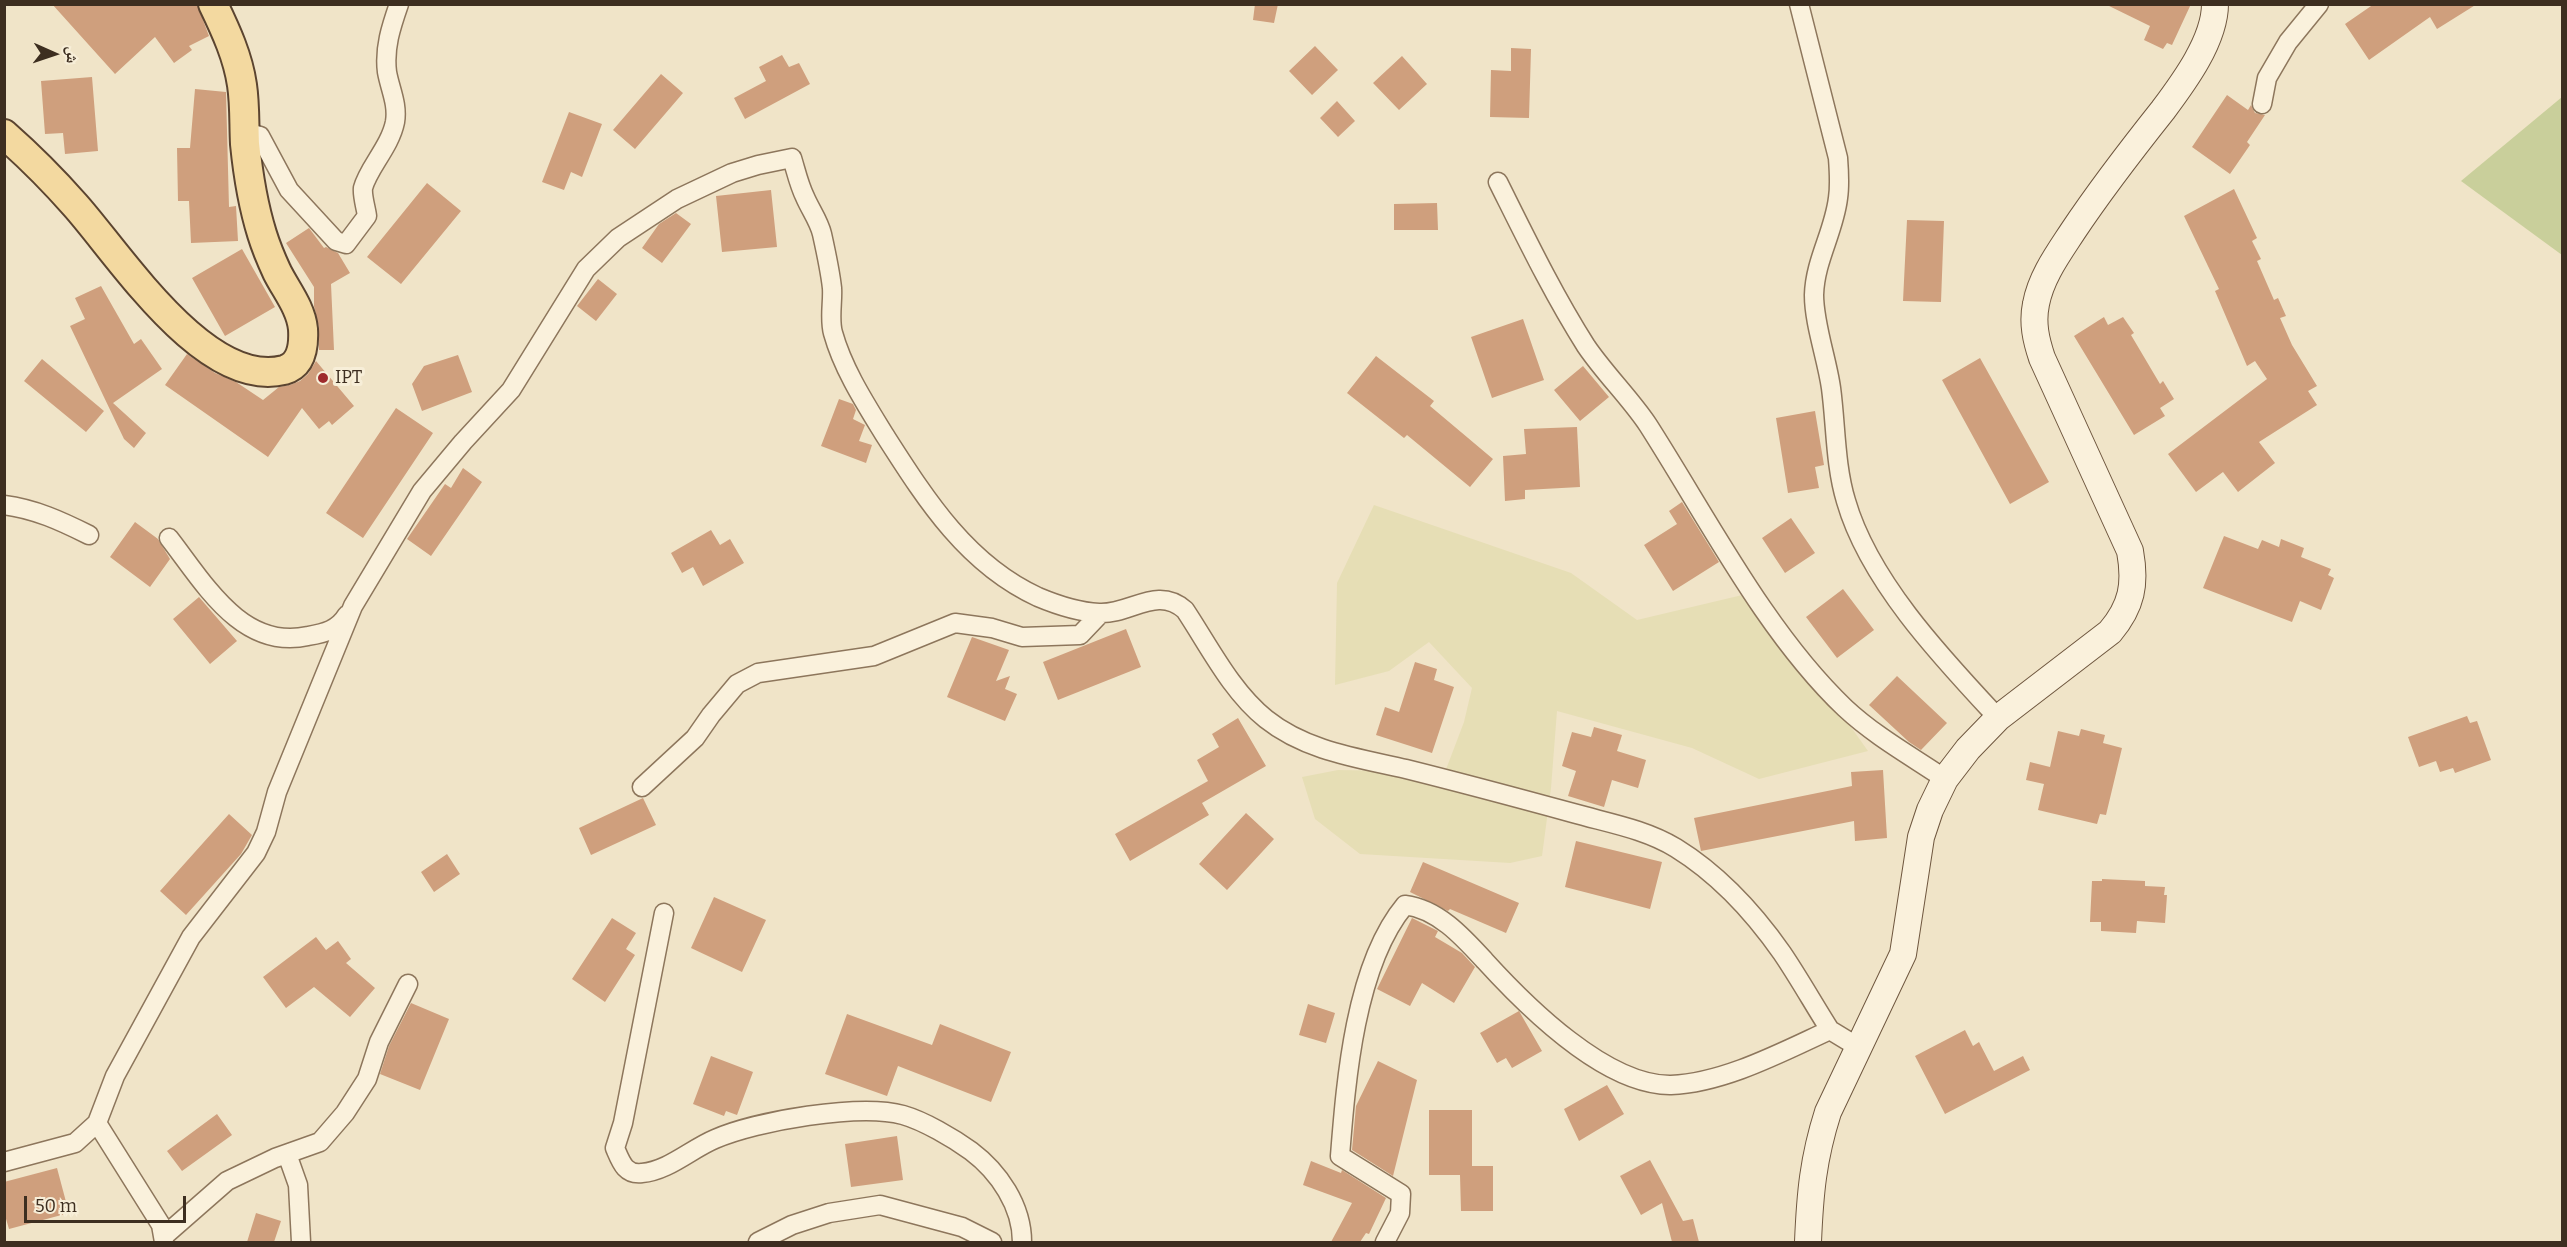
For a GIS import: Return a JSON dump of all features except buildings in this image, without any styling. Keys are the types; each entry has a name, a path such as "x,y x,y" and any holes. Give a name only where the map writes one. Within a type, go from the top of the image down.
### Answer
{"main road":[{"path":"4,134 75,205 149,297 174,321 217,355 239,365 262,371 288,369 298,361 303,344 303,328 295,304 277,271 262,235 245,146 241,79 233,48 213,4"}],"street":[{"path":"245,146 252,134 260,136 289,190 336,241 346,244 368,216 363,189 383,153 394,124 395,101 389,82 387,52 391,28 399,4"},
{"path":"1799,4 1836,149 1840,180 1838,201 1818,265 1814,299 1830,376 1845,499 1867,552 1913,620 1955,672 1998,718"},
{"path":"1808,1242 1810,1187 1815,1155 1828,1112 1903,954 1924,826 1945,779 1968,749 1998,718 2110,632 2124,615 2130,598 2134,571 2130,551 2042,358 2035,337 2035,305 2055,258 2087,210 2197,61 2210,30 2215,4"},
{"path":"2262,104 2267,78 2288,42 2319,4"},
{"path":"169,538 225,608 239,621 274,638 300,638 325,633 341,625 422,491 511,390 568,295 586,269 603,251 618,238 695,190 741,170 792,158 803,194 821,230 832,288 832,332 855,384 909,472 953,533 984,564 1018,587 1038,597 1061,606 1100,614 1165,599 1177,603 1185,610 1232,681 1256,709 1266,719 1305,742 1361,759 1496,792 1635,830 1677,849 1722,884 1762,927 1782,953 1830,1030 1858,1047"},
{"path":"1498,182 1541,268 1587,346 1617,388 1646,422 1758,599 1796,652 1845,707 1870,728 1945,779"},
{"path":"4,506 21,507 56,518 89,535"},
{"path":"4,1162 75,1143 97,1123 115,1076 191,937 256,853 261,843 277,792 353,606"},
{"path":"642,787 695,738 737,684 758,673 874,656 955,623 992,628 1022,637 1080,635 1100,614"},
{"path":"1384,1242 1400,1213 1401,1194 1340,1156 1356,1027 1365,983 1395,916 1405,904 1418,906 1433,913 1476,951 1513,992 1575,1045 1600,1062 1650,1081 1669,1085 1696,1082 1762,1062 1830,1030"},
{"path":"664,913 623,1123 615,1148 626,1170 632,1173 658,1170 705,1143 766,1122 837,1113 876,1112 903,1115 957,1141 989,1165 1007,1190 1022,1226 1022,1242"},
{"path":"163,1239 227,1181 320,1142 345,1113 367,1079 379,1042 408,984"},
{"path":"97,1123 161,1225 163,1239"},
{"path":"287,1154 298,1185 301,1242"},
{"path":"758,1242 792,1225 829,1212 880,1205 962,1227 992,1242"}],"shaded area":[{"path":"1374,505 1571,573 1637,620 1755,592 1868,751 1759,779 1692,748 1557,711 1551,788 1542,856 1510,863 1360,854 1315,819 1302,777 1338,770 1445,772 1464,722 1472,688 1429,642 1389,671 1335,685 1337,583"}],"green space":[{"path":"2562,97 2562,255 2461,181"}],"place":[{"name":"IPT","path":"323,378"}]}
